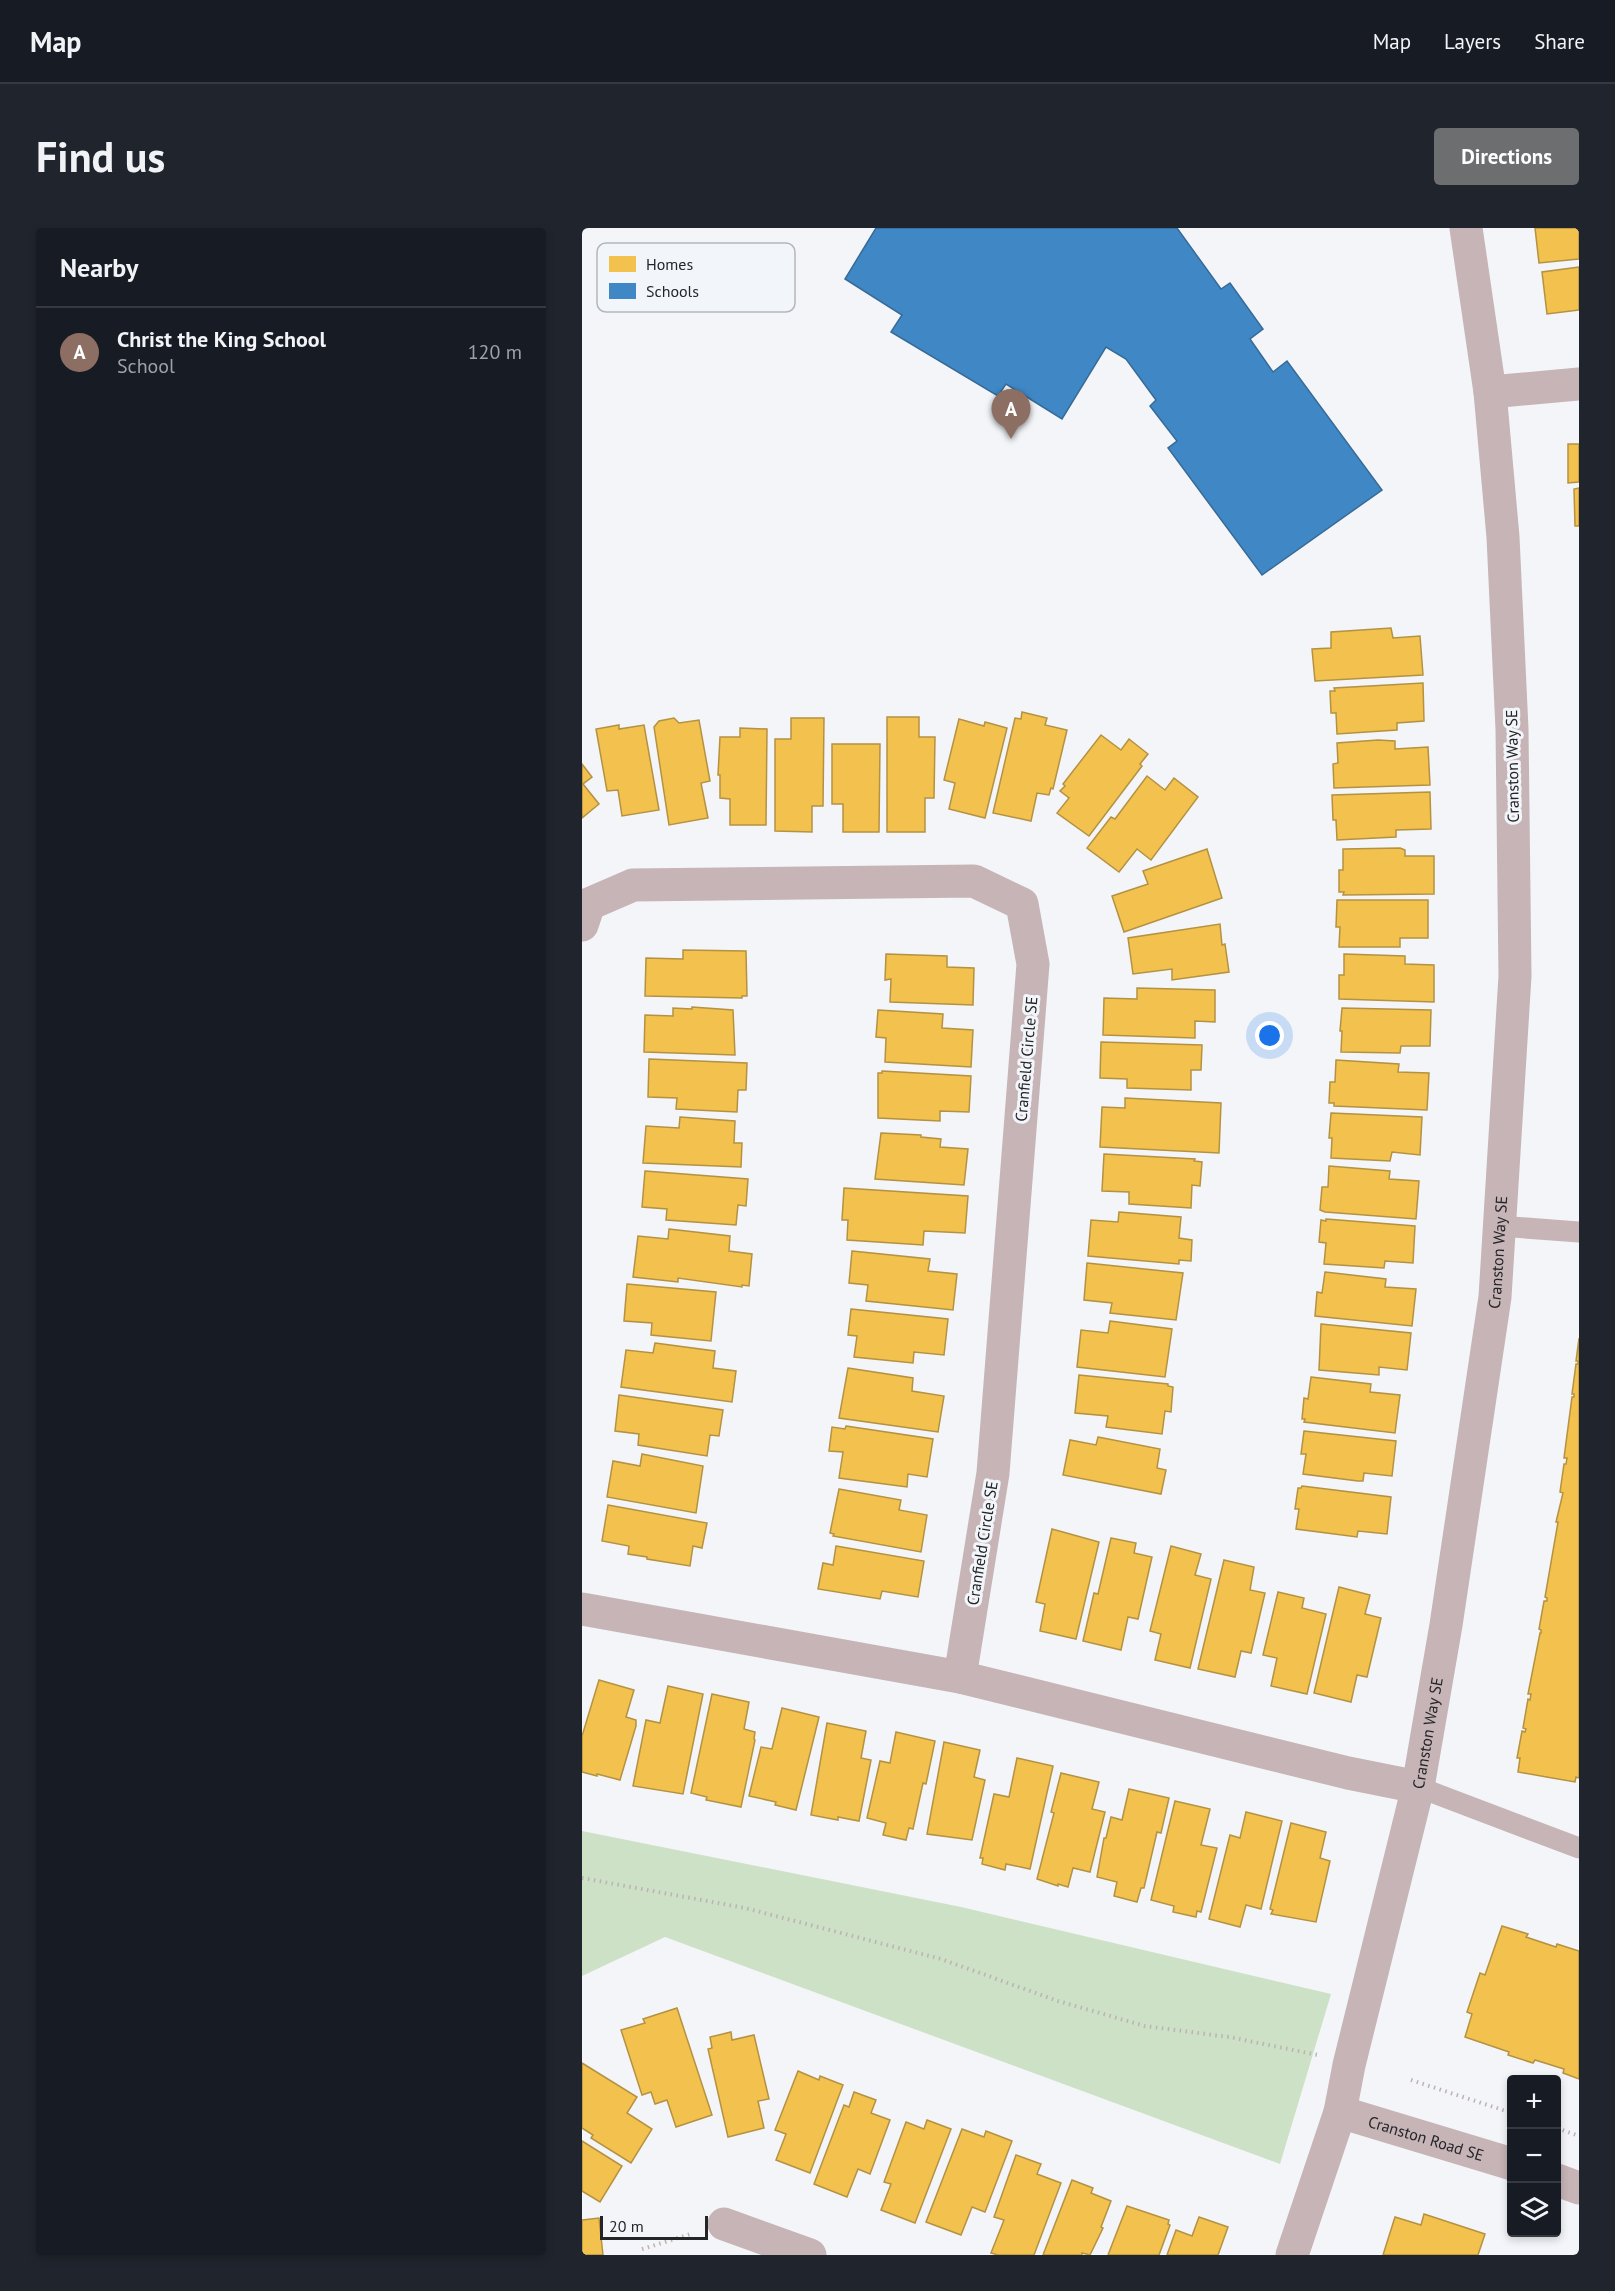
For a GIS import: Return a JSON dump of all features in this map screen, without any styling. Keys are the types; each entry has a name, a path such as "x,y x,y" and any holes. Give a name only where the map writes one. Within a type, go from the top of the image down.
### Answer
{"street":[{"name":"Cranston Way SE","path":"1292,2255 1340,2112 1349,2065 1418,1787 1446,1625 1493,1308 1515,976 1511,717 1503,537 1490,392 1466,228"},
{"path":"1490,392 1579,384"},
{"name":"Cranfield Circle SE","path":"582,925 589,904 633,885 974,881 1022,904 1033,964 993,1473 960,1677"},
{"path":"582,1609 960,1677 1337,1770 1418,1787"},
{"name":"Cranston Road SE","path":"1340,2112 1507,2162"},
{"path":"1561,2181 1579,2188"},
{"path":"724,2224 810,2255"}],"lane":[{"path":"1499,1226 1579,1232"},
{"path":"1418,1787 1579,1848"}],"path":[{"path":"583,1879 745,1908 930,1956 1058,2001 1145,2026 1229,2037 1322,2056"},
{"path":"1411,2080 1507,2111"},
{"path":"1560,2129 1579,2136"},
{"path":"642,2249 724,2224"}],"green space":[{"path":"582,1831 961,1907 1331,1994 1280,2164 665,1937 582,1976"}],"building: Homes":[{"path":"1535,228 1579,228 1579,259 1539,263"},
{"path":"1579,267 1579,310 1547,314 1542,272"},
{"path":"1568,444 1579,444 1579,482 1568,483"},
{"path":"1579,488 1579,526 1575,526 1574,489"},
{"path":"1391,628 1393,638 1420,636 1423,675 1315,681 1312,649 1331,648 1331,632"},
{"path":"1423,683 1424,721 1397,723 1397,730 1337,734 1336,713 1331,713 1330,691 1335,691 1334,688"},
{"path":"1022,712 1047,718 1045,725 1067,730 1053,789 1051,788 1049,795 1037,793 1031,821 993,813 1015,718 1021,719"},
{"path":"887,717 919,717 919,737 935,737 934,798 925,798 925,832 887,832"},
{"path":"674,718 679,723 699,720 710,781 701,783 708,818 669,825 654,727 659,721"},
{"path":"791,718 824,718 823,806 812,806 812,832 775,831 775,739 791,739"},
{"path":"959,719 984,726 985,722 1007,728 985,818 949,809 955,783 944,780"},
{"path":"619,725 619,729 644,725 659,810 622,816 618,790 607,791 596,729"},
{"path":"740,728 767,729 766,825 730,825 730,799 720,798 720,775 718,775 720,737 740,737"},
{"path":"1101,735 1121,750 1129,739 1148,754 1140,764 1142,766 1089,836 1057,813 1069,798 1060,791 1065,786 1063,784"},
{"path":"1395,741 1395,749 1428,747 1430,785 1334,788 1333,764 1338,763 1337,743"},
{"path":"832,744 880,744 879,832 843,832 843,804 832,804"},
{"path":"582,764 592,777 583,784 599,804 582,818"},
{"path":"1147,776 1165,790 1174,778 1198,797 1151,860 1137,849 1119,872 1087,848 1111,817 1115,819"},
{"path":"1430,792 1431,829 1396,830 1396,837 1337,840 1332,795"},
{"path":"1400,848 1405,850 1405,856 1434,856 1434,894 1343,895 1344,892 1339,892 1339,870 1343,870 1343,849"},
{"path":"1207,849 1222,898 1124,932 1112,896 1148,884 1143,871"},
{"path":"1337,900 1428,900 1428,938 1400,938 1400,947 1339,947 1340,927 1336,927"},
{"path":"1220,924 1222,945 1225,944 1229,972 1172,980 1172,969 1133,974 1128,938"},
{"path":"683,950 746,951 747,996 742,996 742,998 645,996 646,958 683,959"},
{"path":"886,954 947,956 947,967 974,968 973,1005 890,1002 891,979 885,980"},
{"path":"1344,954 1405,956 1405,964 1434,965 1434,1002 1339,999 1339,975 1344,975"},
{"path":"1137,988 1215,990 1215,1022 1195,1021 1195,1038 1103,1035 1104,998 1137,999"},
{"path":"692,1007 733,1010 735,1055 644,1052 645,1015 673,1016 673,1008 692,1009"},
{"path":"1342,1008 1431,1010 1430,1046 1401,1046 1400,1053 1341,1052"},
{"path":"878,1010 943,1014 942,1028 973,1030 971,1067 885,1062 886,1038 876,1037"},
{"path":"1101,1042 1202,1045 1201,1070 1191,1070 1191,1090 1127,1088 1127,1079 1100,1078"},
{"path":"649,1059 747,1063 746,1090 738,1090 737,1112 676,1109 677,1098 648,1097"},
{"path":"1336,1060 1399,1064 1398,1072 1429,1073 1427,1110 1334,1106 1334,1103 1329,1103 1330,1082 1335,1082"},
{"path":"882,1071 971,1076 969,1112 940,1111 940,1121 878,1118 878,1073"},
{"path":"1125,1098 1221,1103 1219,1153 1100,1147 1102,1107 1125,1108"},
{"path":"1331,1113 1422,1117 1420,1155 1392,1152 1390,1161 1331,1158 1332,1138 1329,1138"},
{"path":"680,1117 735,1121 734,1143 742,1143 741,1167 643,1163 646,1126 679,1128"},
{"path":"881,1133 921,1135 921,1137 941,1139 940,1147 968,1149 964,1185 875,1179"},
{"path":"1104,1154 1195,1159 1194,1161 1202,1162 1200,1186 1192,1185 1191,1208 1129,1204 1129,1192 1102,1191"},
{"path":"1329,1166 1390,1171 1389,1179 1419,1181 1416,1219 1320,1210 1322,1187 1328,1187"},
{"path":"645,1171 748,1179 746,1206 738,1205 736,1225 666,1220 667,1209 642,1207"},
{"path":"844,1188 968,1196 965,1233 924,1231 923,1245 847,1240 848,1220 842,1220"},
{"path":"1119,1212 1181,1217 1179,1238 1192,1240 1191,1261 1179,1260 1179,1264 1088,1256 1091,1220 1118,1222"},
{"path":"1326,1219 1415,1226 1413,1263 1385,1261 1384,1268 1324,1264 1326,1243 1319,1242 1321,1220 1326,1221"},
{"path":"669,1229 730,1236 729,1251 752,1254 749,1286 678,1278 678,1282 633,1277 638,1236 668,1239"},
{"path":"852,1251 930,1259 928,1271 957,1274 953,1310 866,1301 868,1285 849,1283"},
{"path":"1087,1263 1183,1273 1176,1320 1110,1313 1112,1303 1084,1300"},
{"path":"1325,1272 1386,1279 1385,1287 1416,1289 1412,1326 1315,1316 1317,1292 1322,1293"},
{"path":"627,1284 716,1292 711,1341 651,1335 652,1323 624,1321"},
{"path":"851,1309 948,1319 944,1355 914,1352 913,1363 854,1357 857,1336 848,1335"},
{"path":"1110,1321 1172,1329 1165,1377 1077,1367 1081,1330 1108,1333"},
{"path":"1321,1324 1411,1333 1407,1370 1379,1367 1379,1375 1319,1370"},
{"path":"1579,1338 1579,1778 1576,1777 1575,1782 1518,1772 1520,1758 1517,1758 1522,1731 1525,1732 1526,1729 1523,1728 1531,1694 1528,1694 1541,1633 1539,1629 1544,1601 1547,1601 1545,1597 1558,1522 1556,1522 1563,1493 1560,1492 1567,1458 1564,1458 1572,1397 1574,1397 1572,1394 1576,1364 1578,1364 1576,1361"},
{"path":"655,1343 715,1351 713,1368 736,1371 732,1402 621,1387 626,1350 653,1353"},
{"path":"848,1368 913,1378 912,1391 944,1396 938,1432 839,1418"},
{"path":"1079,1375 1168,1384 1173,1387 1171,1412 1165,1411 1162,1434 1106,1427 1108,1416 1075,1413"},
{"path":"1311,1377 1371,1384 1370,1392 1400,1395 1395,1433 1304,1422 1305,1419 1302,1419 1304,1398 1308,1399"},
{"path":"619,1395 723,1410 719,1436 710,1435 707,1456 638,1445 639,1434 615,1431"},
{"path":"846,1426 933,1439 927,1477 908,1474 907,1487 839,1478 843,1452 829,1451 832,1427 845,1429"},
{"path":"1304,1431 1396,1441 1392,1476 1364,1473 1363,1481 1358,1481 1303,1474 1306,1454 1301,1454"},
{"path":"1098,1437 1160,1449 1157,1468 1166,1470 1161,1494 1063,1475 1070,1440 1096,1445"},
{"path":"642,1454 703,1466 696,1513 607,1497 613,1461 640,1466"},
{"path":"1302,1486 1391,1497 1387,1534 1358,1531 1357,1537 1296,1529 1299,1509 1295,1509 1298,1488"},
{"path":"839,1489 901,1500 899,1510 927,1515 921,1552 833,1536 834,1534 830,1533"},
{"path":"608,1505 707,1523 702,1548 693,1546 690,1566 628,1554 629,1546 602,1541"},
{"path":"1052,1529 1099,1542 1076,1639 1040,1631 1045,1604 1036,1602"},
{"path":"1111,1538 1136,1543 1134,1553 1152,1557 1138,1619 1128,1617 1121,1650 1083,1641 1094,1593 1098,1594"},
{"path":"836,1546 924,1561 918,1597 882,1591 880,1599 818,1589 823,1563 833,1565"},
{"path":"1171,1546 1201,1554 1195,1575 1211,1579 1190,1668 1155,1660 1161,1634 1150,1631"},
{"path":"1224,1560 1254,1567 1250,1590 1265,1593 1251,1653 1241,1651 1235,1677 1198,1669"},
{"path":"1339,1587 1370,1595 1365,1614 1381,1618 1367,1677 1357,1675 1351,1702 1314,1693"},
{"path":"1278,1592 1304,1598 1302,1608 1326,1614 1307,1694 1271,1686 1277,1658 1263,1655"},
{"path":"599,1680 634,1690 626,1717 636,1720 636,1726 620,1780 582,1772 582,1736"},
{"path":"668,1686 703,1694 683,1794 633,1786 646,1720 660,1723"},
{"path":"712,1694 749,1702 744,1729 755,1732 755,1740 741,1807 706,1800 707,1797 691,1793"},
{"path":"782,1708 819,1717 796,1810 775,1805 776,1802 749,1796 761,1747 772,1749"},
{"path":"827,1723 866,1731 861,1758 871,1760 859,1821 811,1815"},
{"path":"896,1732 935,1741 913,1829 909,1828 906,1840 883,1835 886,1823 867,1818 880,1761 890,1763"},
{"path":"944,1742 980,1750 974,1777 985,1780 972,1840 927,1834"},
{"path":"1017,1758 1053,1766 1030,1869 1006,1864 1005,1870 982,1864 983,1858 980,1858 994,1794 1009,1797"},
{"path":"1061,1773 1099,1782 1092,1809 1105,1812 1090,1872 1073,1868 1068,1887 1037,1879 1054,1813 1051,1812"},
{"path":"1129,1789 1169,1798 1161,1833 1157,1832 1144,1888 1141,1888 1137,1902 1114,1896 1117,1882 1097,1877 1104,1838 1106,1838 1111,1817 1122,1820"},
{"path":"1175,1801 1210,1809 1201,1845 1217,1848 1201,1912 1197,1911 1196,1917 1173,1912 1174,1906 1151,1900"},
{"path":"1246,1812 1282,1821 1261,1909 1246,1905 1240,1927 1209,1919 1230,1835 1240,1838"},
{"path":"1291,1823 1326,1832 1320,1858 1330,1861 1316,1922 1271,1914 1273,1910 1270,1909"},
{"path":"1502,1926 1528,1934 1526,1937 1556,1947 1557,1944 1579,1951 1579,2079 1563,2073 1564,2069 1508,2055 1509,2052 1465,2037 1472,2014 1467,2012 1480,1973 1485,1975"},
{"path":"677,2008 712,2115 676,2127 667,2100 655,2104 651,2092 642,2095 621,2030 645,2023 643,2019"},
{"path":"731,2032 732,2040 754,2035 769,2099 758,2101 764,2128 728,2137 708,2049 712,2048 710,2037"},
{"path":"582,2063 637,2097 627,2113 652,2129 631,2163 591,2138 593,2135 582,2128"},
{"path":"798,2071 819,2080 820,2076 843,2085 810,2173 776,2160 786,2134 775,2130"},
{"path":"854,2092 876,2100 871,2113 890,2120 870,2174 858,2169 847,2197 814,2184 844,2105 849,2107"},
{"path":"927,2120 951,2129 915,2223 881,2210 891,2184 884,2182 906,2122 924,2129"},
{"path":"962,2129 984,2137 986,2131 1012,2141 985,2212 972,2207 961,2235 926,2222"},
{"path":"582,2141 622,2166 600,2202 582,2191"},
{"path":"1016,2155 1041,2164 1037,2174 1061,2183 1034,2255 998,2255 991,2253 1004,2220 994,2217"},
{"path":"1072,2180 1093,2188 1091,2193 1111,2201 1101,2227 1103,2228 1090,2255 1082,2253 1082,2255 1043,2255"},
{"path":"1127,2206 1169,2220 1170,2225 1159,2255 1108,2255"},
{"path":"1424,2214 1485,2234 1478,2255 1383,2255 1395,2217 1421,2225"},
{"path":"1199,2217 1228,2227 1218,2255 1167,2255 1176,2230 1192,2236"},
{"path":"599,2218 603,2255 582,2255 582,2220"}],"building: Schools":[{"path":"876,228 1177,228 1221,289 1230,283 1263,329 1250,339 1273,372 1287,361 1382,490 1262,575 1168,448 1177,441 1150,406 1156,400 1126,359 1106,347 1062,419 1006,384 998,396 891,332 902,315 845,279"}],"place":[{"name":"Christ the King School","path":"1011,439"}]}
